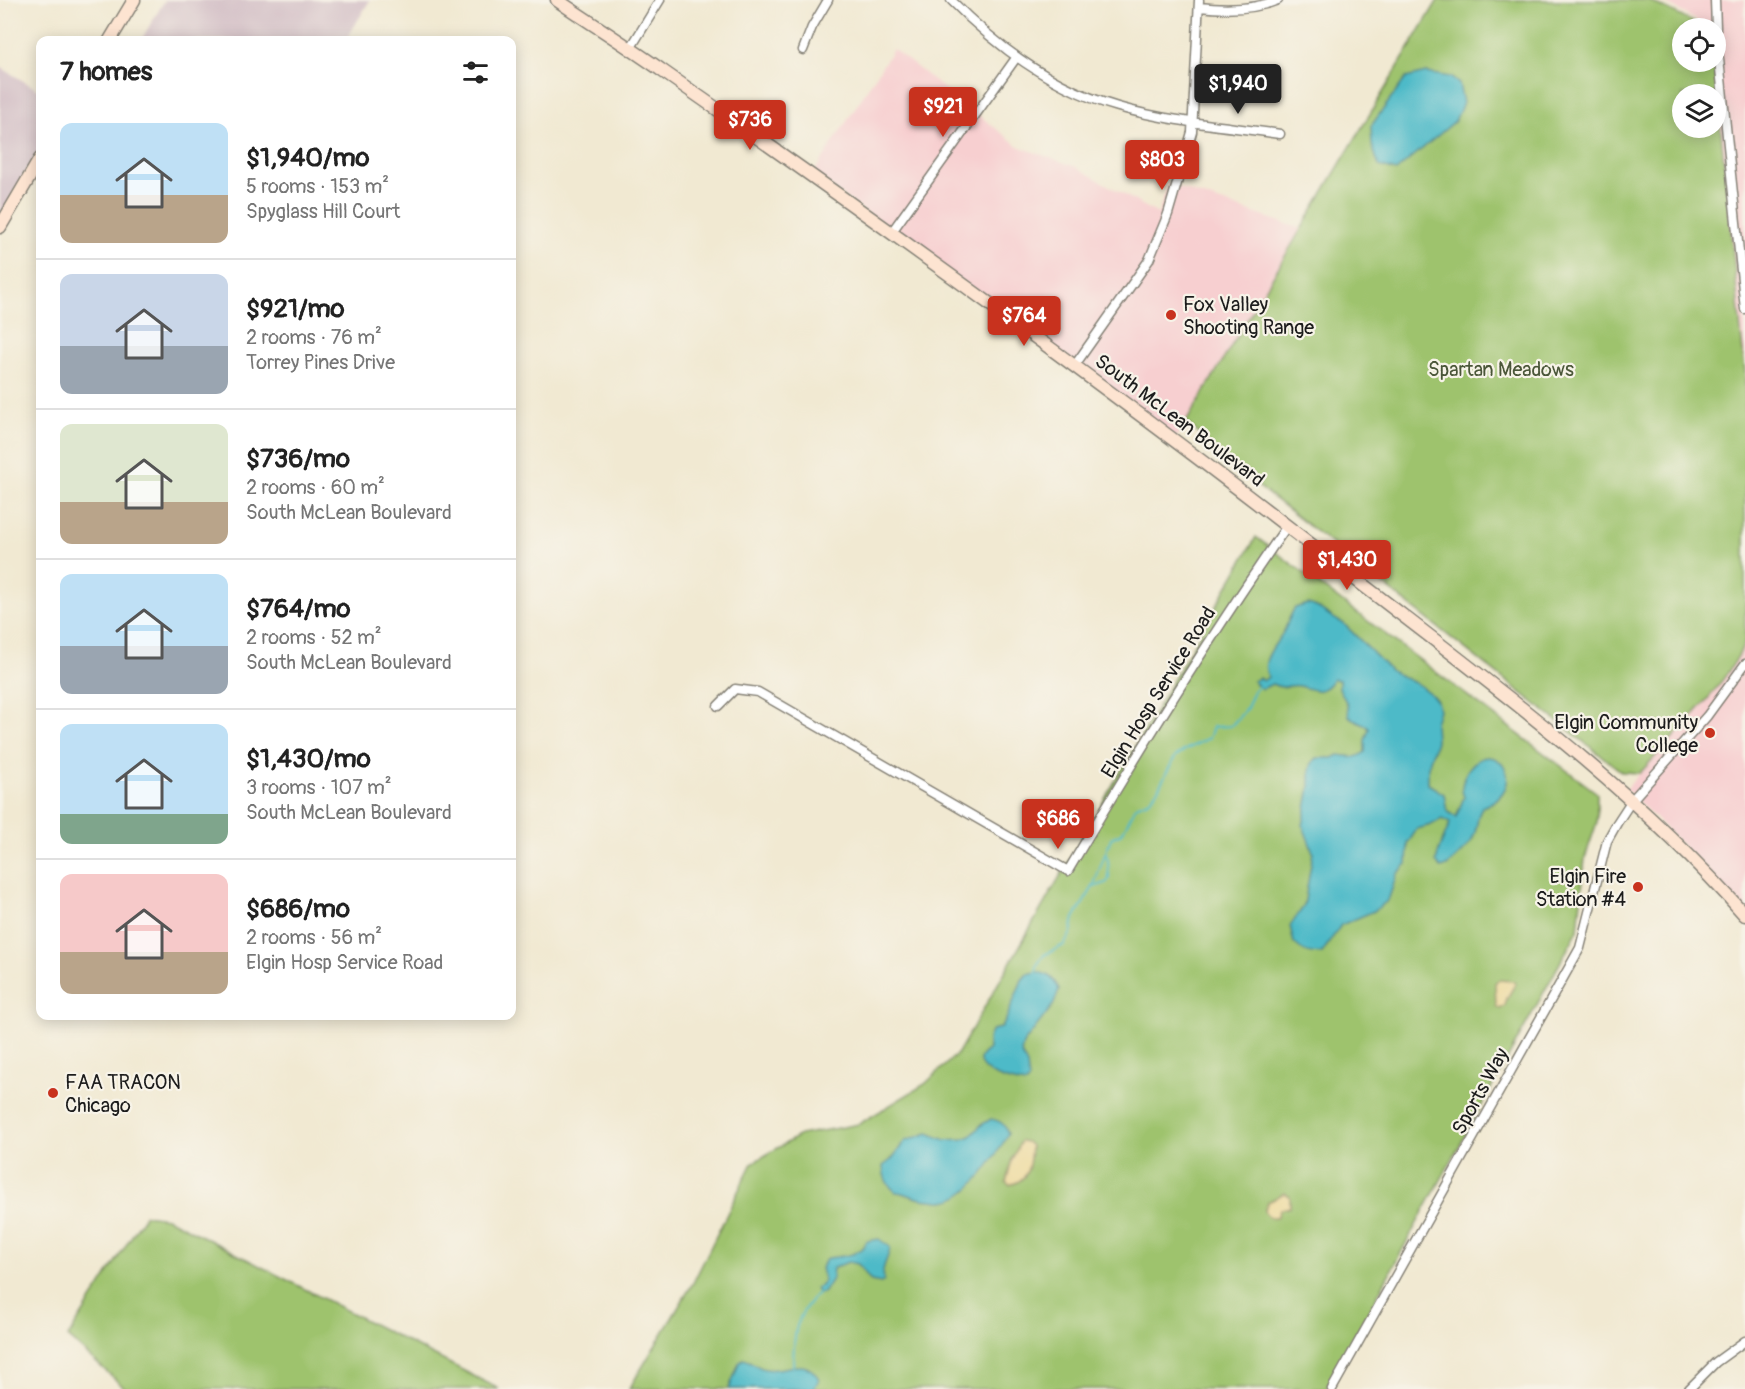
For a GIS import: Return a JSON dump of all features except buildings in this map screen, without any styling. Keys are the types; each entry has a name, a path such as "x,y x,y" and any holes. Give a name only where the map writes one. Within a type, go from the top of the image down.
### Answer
{"main road":[{"path":"112,36 134,0"},
{"name":"South McLean Boulevard","path":"557,0 630,49 1075,365 1287,526 1556,734 1632,800 1694,859 1745,915"},
{"path":"0,227 36,166"}],"street":[{"path":"630,49 660,0"},
{"path":"803,50 812,27 828,0"},
{"path":"951,0 1016,58 1054,80 1101,101 1150,115 1280,134"},
{"path":"1075,365 1149,260 1168,214 1193,122 1199,3 1248,8 1278,0"},
{"path":"1715,0 1716,18"},
{"path":"891,233 1016,58"},
{"path":"1720,72 1745,309"},
{"name":"Elgin Hosp Service Road","path":"718,705 735,689 758,692 1068,871 1192,667 1287,526"},
{"name":"Sports Way","path":"1332,1389 1580,948 1607,841 1632,800 1707,716 1745,664"},
{"path":"1689,1389 1716,1362 1745,1341"}],"shaded area":[{"path":"165,0 370,0 348,36 143,36"},
{"path":"1660,0 1745,0 1745,404 1717,138 1726,138 1726,84 1714,84 1711,72 1726,72 1726,18 1692,18"},
{"path":"893,49 1020,147 1076,167 1158,214 1168,184 1301,229 1176,438 813,174"},
{"path":"0,67 36,89 36,157 0,218"},
{"name":"Elgin Community College","path":"1745,636 1745,909 1626,789 1710,693"}],"green space":[{"name":"Spartan Meadows","path":"1438,0 1648,0 1685,18 1672,18 1672,72 1715,72 1716,84 1672,84 1672,138 1722,138 1745,373 1745,642 1712,693 1640,773 1622,772 1230,464 1186,422"},
{"path":"1256,537 1597,793 1597,822 1585,858 1578,930 1326,1389 629,1389 693,1283 752,1163 800,1135 859,1124 925,1084 958,1053"},
{"path":"145,1215 167,1218 499,1389 126,1389 68,1337"}],"sand":[{"path":"1498,980 1516,983 1505,1006 1500,1009 1496,1006 1495,983"},
{"path":"1021,1141 1031,1146 1028,1170 1021,1180 1009,1185 1006,1182 1012,1159"},
{"path":"1284,1193 1290,1196 1290,1207 1280,1210 1277,1217 1269,1217 1264,1211 1268,1202"}],"water":[{"path":"1426,73 1450,77 1459,84 1463,103 1455,121 1396,171 1379,166 1372,145 1371,126 1406,78"},
{"path":"1308,604 1343,623 1391,671 1419,685 1437,701 1439,710 1435,723 1436,741 1428,767 1428,784 1444,794 1447,811 1456,817 1464,797 1462,787 1465,776 1478,760 1488,757 1498,760 1504,767 1507,777 1505,788 1497,798 1482,807 1470,843 1449,865 1441,868 1436,862 1450,823 1442,819 1417,829 1408,843 1407,864 1397,874 1386,902 1374,911 1341,925 1322,953 1307,952 1294,943 1290,926 1304,906 1313,852 1303,826 1310,787 1310,770 1317,758 1333,758 1339,755 1356,757 1365,752 1365,740 1369,729 1366,725 1349,717 1347,704 1339,688 1339,680 1333,679 1322,690 1296,685 1281,687 1272,684 1262,689 1253,681 1259,678 1263,681 1268,677 1266,664 1270,652 1295,608"},
{"path":"1037,972 1050,977 1059,989 1054,1004 1023,1044 1021,1053 1027,1065 1029,1080 1026,1084 992,1074 986,1070 980,1060 989,1049 988,1038 992,1030 1001,1028 1005,1022 1022,980 1027,974"},
{"path":"991,1119 1002,1124 1008,1134 980,1176 962,1194 941,1201 924,1199 896,1192 888,1183 883,1166 891,1160 905,1141 928,1133 946,1140 963,1139 971,1136 981,1125"},
{"path":"879,1239 890,1247 883,1271 884,1280 881,1283 871,1281 858,1264 848,1262 833,1268 832,1279 823,1293 818,1293 816,1288 824,1281 821,1268 827,1258 850,1255 860,1250 867,1241"},
{"path":"743,1359 759,1367 772,1370 794,1366 807,1367 819,1379 814,1389 729,1389 739,1363"}],"waterway":[{"path":"1036,974 1037,965 1044,955 1064,945 1071,933 1074,918 1093,887 1111,838 1122,833 1136,806 1150,800 1175,757 1209,738 1213,727 1231,726 1247,708 1254,691 1261,684"},
{"path":"1094,887 1106,883 1109,879 1106,855"},
{"path":"793,1366 797,1326 804,1310 818,1293"}],"place":[{"name":"Fox Valley Shooting Range","path":"1171,315"},
{"name":"Elgin Community College","path":"1710,733"},
{"name":"Elgin Fire Station #4","path":"1638,887"},
{"name":"FAA TRACON Chicago","path":"53,1093"}]}
